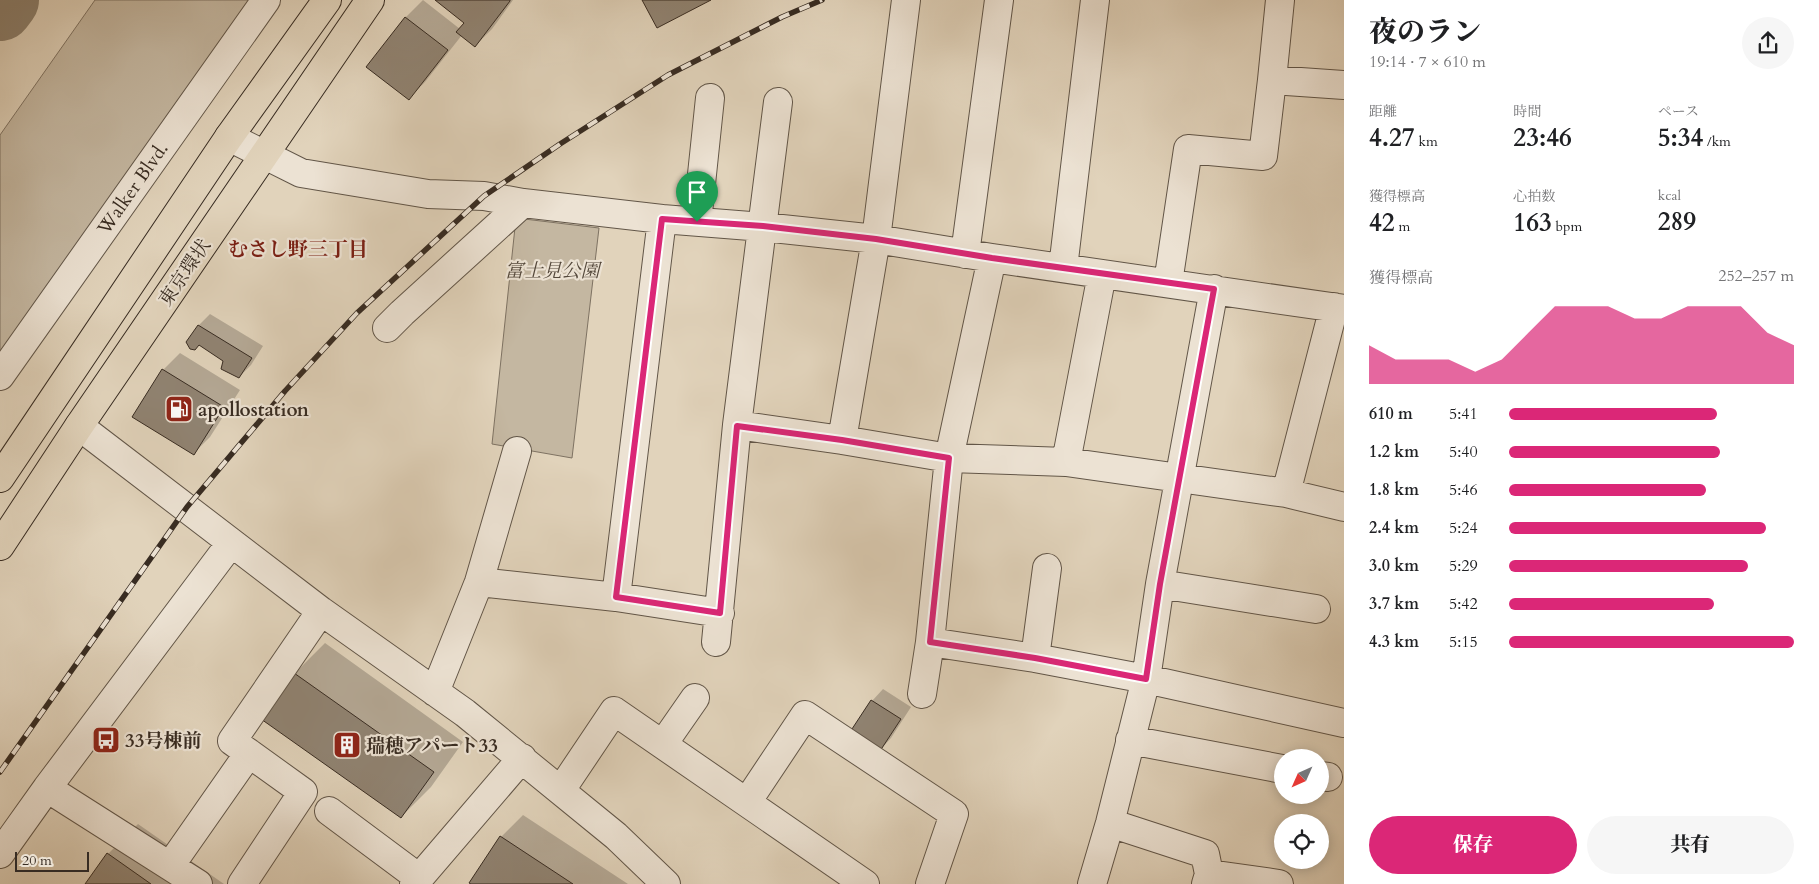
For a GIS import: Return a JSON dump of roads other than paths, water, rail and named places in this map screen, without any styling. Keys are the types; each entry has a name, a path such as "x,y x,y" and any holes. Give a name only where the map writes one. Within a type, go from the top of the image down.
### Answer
{"highway":[{"name":"東京環状","path":"0,478 229,137 327,0"},
{"name":"東京環状","path":"0,546 79,426 370,0"}],"street":[{"name":"Walker Blvd.","path":"0,376 266,0"},
{"path":"842,440 876,239 906,0"},
{"path":"965,254 999,0"},
{"path":"1064,268 1096,0"},
{"path":"1168,283 1188,149 1262,156 1280,0"},
{"path":"1272,80 1344,85"},
{"path":"697,222 710,98"},
{"path":"716,642 737,426 778,102"},
{"path":"229,137 301,172 428,194 484,196 523,203 662,219 763,226 876,239 965,254 1339,308 1286,493"},
{"path":"387,328 523,203"},
{"path":"616,597 662,219"},
{"path":"922,694 930,642 949,458 992,258"},
{"path":"1066,462 1102,274"},
{"path":"1092,884 1110,823 1146,679 1178,479 1214,289"},
{"path":"79,426 321,611 436,692 522,758 616,836 666,884"},
{"path":"737,426 842,440 949,458 1066,462 1286,493 1344,507"},
{"path":"436,692 479,582 517,451"},
{"path":"0,854 47,788 231,543"},
{"path":"1035,658 1047,568"},
{"path":"479,582 616,597 720,613"},
{"path":"1160,584 1316,609"},
{"path":"242,884 303,792 232,741 321,611"},
{"path":"930,642 1035,658 1146,679 1344,723"},
{"path":"663,744 695,698"},
{"path":"560,790 614,711 864,884"},
{"path":"747,802 806,715 954,814 930,884"},
{"path":"1130,740 1274,767"},
{"path":"170,866 249,754"},
{"path":"329,811 417,881 522,758"},
{"path":"47,788 198,884"},
{"path":"1110,823 1205,854 1207,879 1279,884"}],"railway":[{"path":"0,772 187,507 285,391 357,313 484,196 560,144 668,75 782,17 822,0"}],"place":[{"name":"apollostation","path":"179,409"},
{"name":"33号棟前","path":"106,740"},
{"name":"瑞穂アパート33","path":"347,745"}],"district":[{"name":"むさし野三丁目","path":"298,249"}],"park label":[{"name":"富士見公園","path":"552,270"}]}
